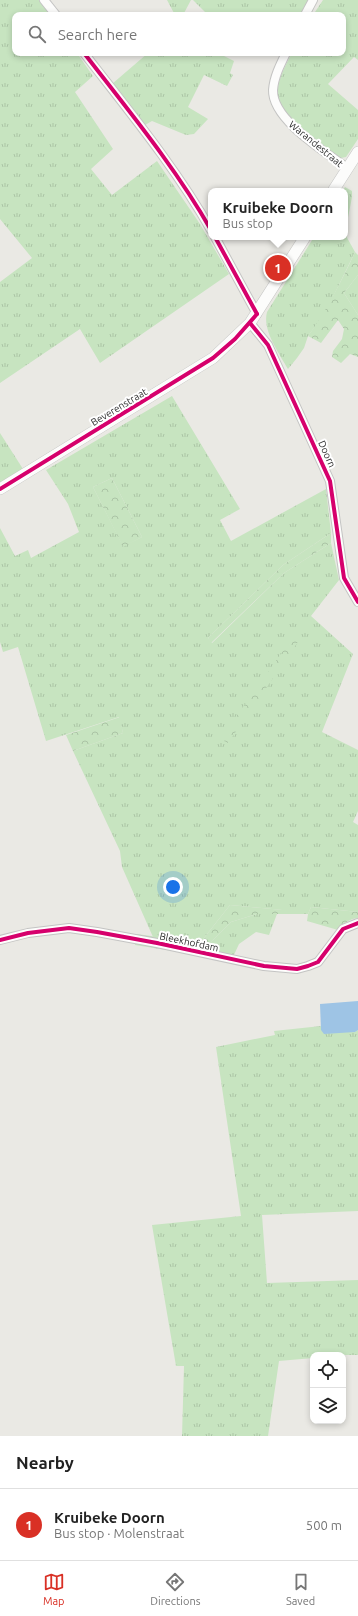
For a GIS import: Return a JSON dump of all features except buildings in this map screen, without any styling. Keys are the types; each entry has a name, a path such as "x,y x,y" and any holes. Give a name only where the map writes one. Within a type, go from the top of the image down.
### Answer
{"street":[{"path":"44,0 54,12"},
{"path":"307,12 313,0"},
{"path":"86,56 170,166 208,225"},
{"name":"Warandestraat","path":"284,56 277,70 273,92 279,112 293,127 347,168"},
{"path":"335,188 358,152"},
{"path":"217,240 258,314"},
{"name":"Beverenstraat","path":"0,489 38,464 213,358 258,314 303,240"},
{"name":"Doorn","path":"250,323 268,345 330,481 344,578 358,602"},
{"name":"Bleekhofdam","path":"0,940 28,933 69,928 156,943 264,966 297,969 318,962 343,929 358,923"}],"green space":[{"path":"0,0 39,0 48,12 12,12 12,56 79,56 93,76 75,92 113,149 91,169 112,195 157,161 200,224 229,274 100,363 80,329 0,383 0,282 32,258 0,219"},
{"path":"167,0 191,0 185,12 173,12"},
{"path":"193,0 308,0 302,12 205,12"},
{"path":"323,0 358,0 358,60 354,57 328,84 358,110 358,139 346,157 341,158 287,114 281,107 278,100 277,94 279,82 290,56 346,56 346,12 315,12"},
{"path":"145,56 224,56 234,61 230,73 233,75 227,86 204,75 188,107 208,119 194,134 186,135 152,121 145,125 112,84"},
{"path":"348,189 352,191 348,218"},
{"path":"348,239 355,252 323,316 308,336 304,348 288,369 269,334 266,319 267,312 312,240"},
{"path":"355,252 358,255 358,275 344,293 358,315 358,357 350,354 341,363 332,357 333,351 342,339 344,329 338,320 321,343 308,336 333,296"},
{"path":"358,275 358,315 344,293"},
{"path":"172,396 240,509 220,520 231,541 326,489 331,533 283,565 208,638 212,643 284,573 331,543 339,580 311,616 353,654 322,732 358,750 358,811 353,822 358,825 358,912 311,907 308,914 282,914 282,910 230,905 200,943 153,937 122,867 120,851 73,751 123,733 119,717 46,741 18,647 3,652 0,642 0,528 15,556 28,550 31,558 79,532 68,504 46,470","holes":["112,478 142,537 123,546 93,487"]},
{"path":"0,433 23,469 0,483"},
{"path":"112,478 142,537 123,547 93,487"},
{"path":"331,533 331,543 284,573 211,643 208,638 283,565"},
{"path":"293,637 298,642 228,743 220,739"},
{"path":"120,717 123,733 73,751 66,735"},
{"path":"230,905 283,910 282,914 257,914 231,922 198,955 135,945 137,934 200,943"},
{"path":"311,907 358,912 358,918 352,919 342,925 338,930 307,921"},
{"path":"257,914 277,914 269,935 256,932 239,944 233,957 203,950 231,922"},
{"path":"321,1026 321,1030 355,1032 358,1030 358,1211 262,1215 267,1283 358,1280 358,1355 346,1355 346,1352 310,1352 310,1358 279,1361 268,1436 182,1436 184,1366 176,1366 152,1225 241,1216 216,1047 275,1035 274,1031"}],"water":[{"path":"358,1001 358,1030 355,1032 324,1034 321,1030 320,1004"}],"cycle path":[{"path":"86,56 183,184 208,225"},
{"path":"217,240 257,314"},
{"path":"0,489 213,358 235,339 257,314"},
{"path":"250,323 268,345 330,481 344,578 358,602"},
{"path":"0,940 28,933 69,928 157,943 264,966 297,969 318,962 343,929 358,923"}],"place":[{"name":"Kruibeke Doorn","path":"278,268"}]}
